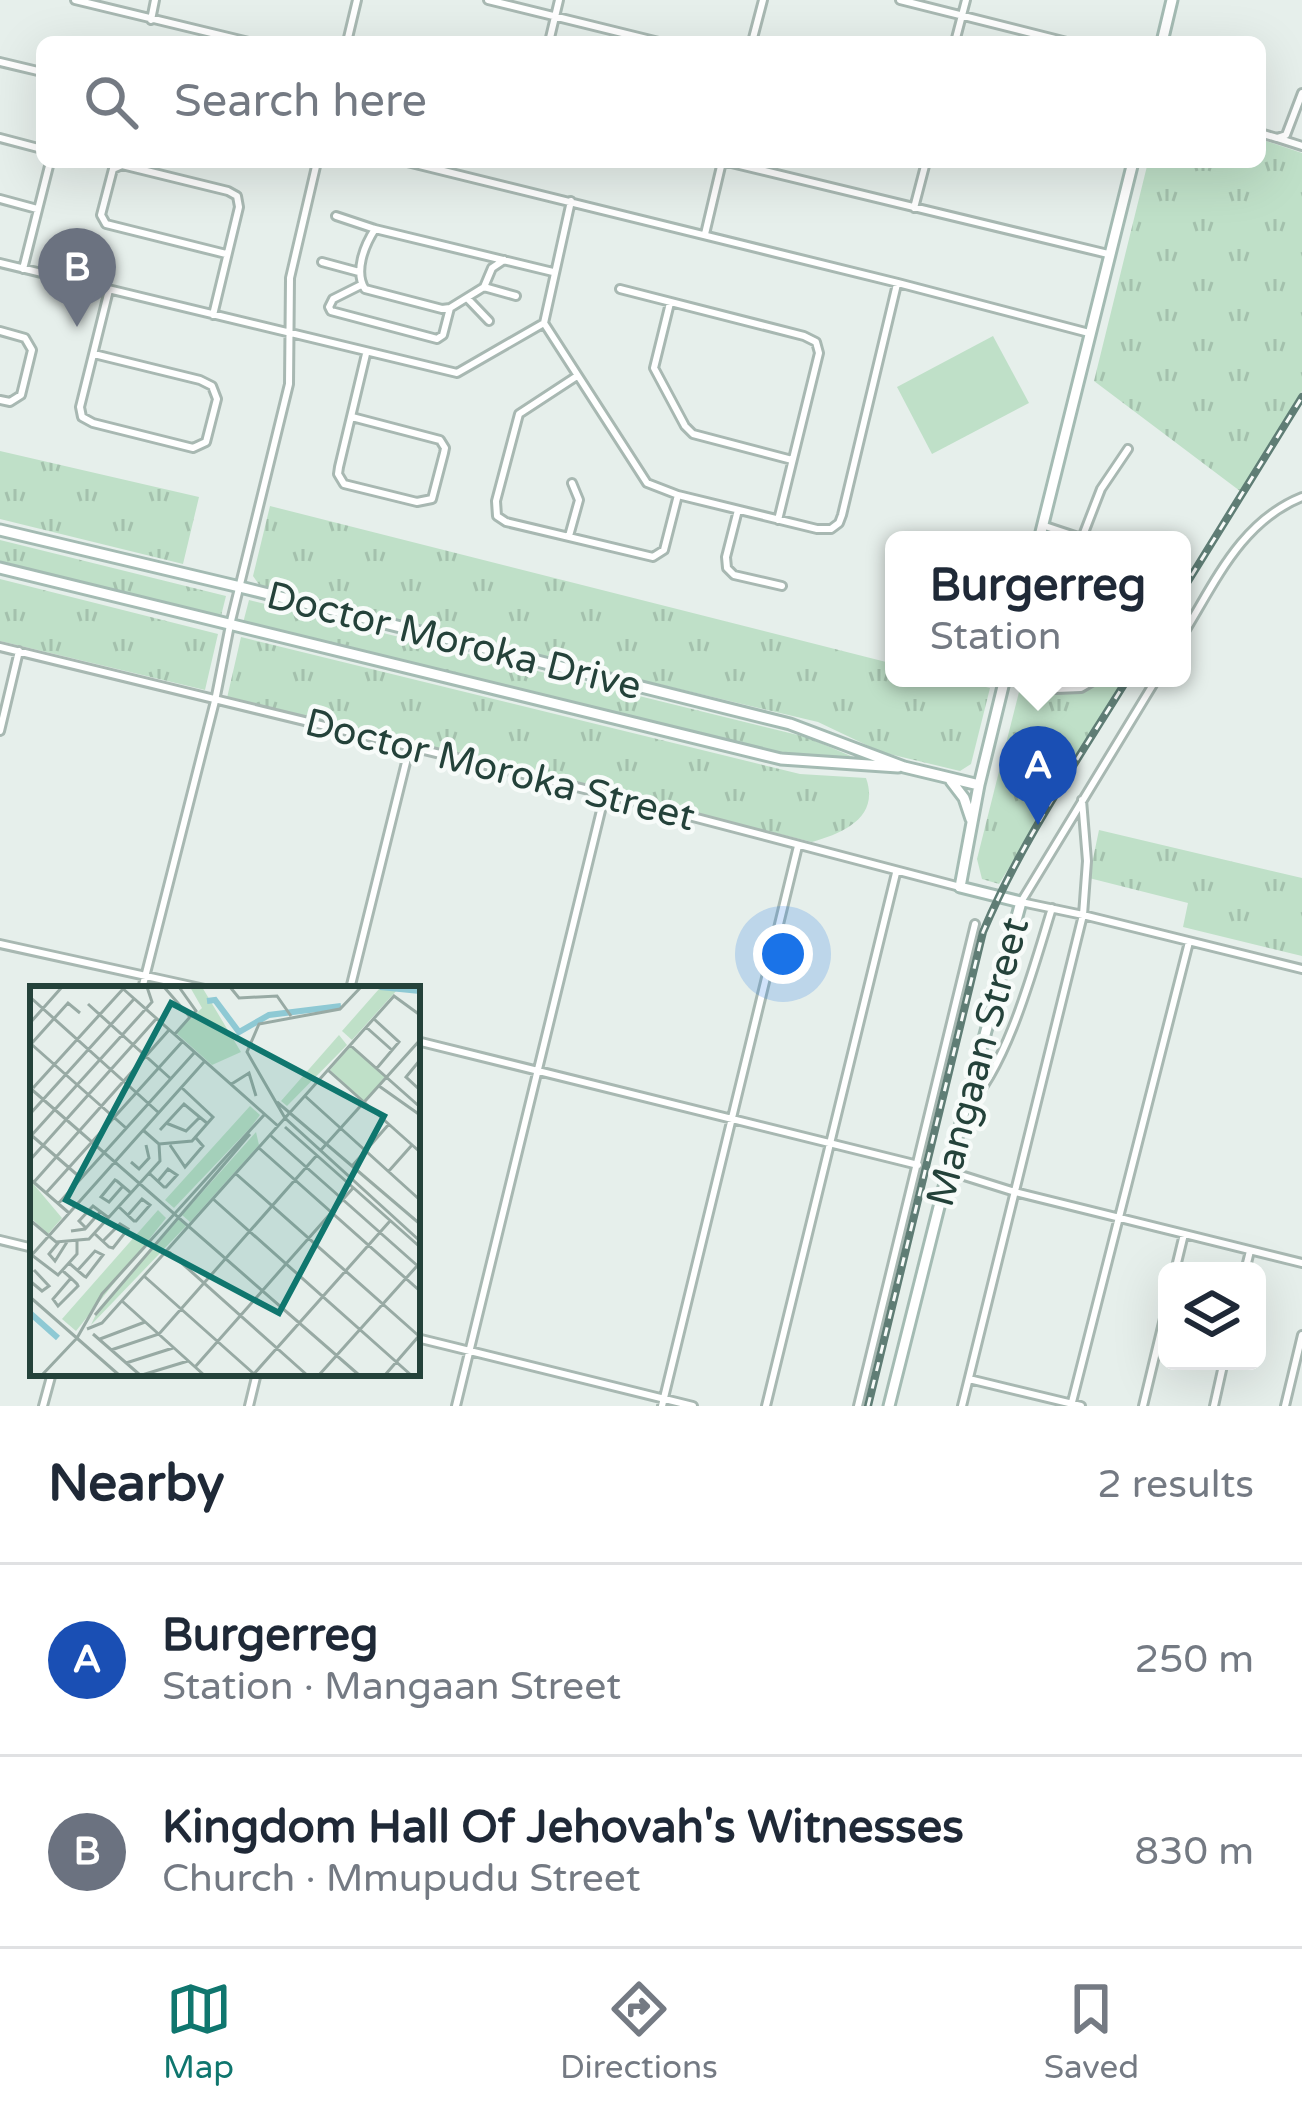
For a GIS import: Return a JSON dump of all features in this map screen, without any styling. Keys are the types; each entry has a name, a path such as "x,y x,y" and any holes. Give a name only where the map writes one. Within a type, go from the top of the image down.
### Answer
{"street":[{"path":"75,0 222,36"},
{"path":"151,20 155,0"},
{"path":"348,36 357,0"},
{"path":"488,0 635,36"},
{"path":"551,36 560,0"},
{"path":"754,36 763,0"},
{"path":"900,0 1043,36"},
{"path":"957,36 966,0"},
{"path":"1163,36 1172,0"},
{"path":"0,62 36,71"},
{"path":"1277,138 1288,132 1302,93"},
{"path":"1266,135 1302,146"},
{"path":"0,137 36,146"},
{"path":"23,268 48,168"},
{"path":"114,168 101,215 106,224 226,254"},
{"path":"134,168 232,193 239,201 213,314"},
{"path":"143,986 289,384 290,278 316,168"},
{"path":"432,168 1089,333"},
{"path":"705,235 722,168"},
{"path":"749,168 1108,254"},
{"path":"914,208 924,168"},
{"path":"1041,531 1131,168"},
{"path":"0,199 37,209"},
{"path":"571,201 544,323 646,483 678,495 825,530 839,523 898,283"},
{"path":"336,216 375,230 554,272"},
{"path":"361,285 359,272 375,230"},
{"path":"361,285 450,308 484,287 492,268 504,260"},
{"path":"322,262 359,272"},
{"path":"0,263 457,373 544,323"},
{"path":"361,285 335,297 329,310 437,339 450,308"},
{"path":"484,287 516,296"},
{"path":"620,289 816,342 818,353 778,520"},
{"path":"94,354 212,386 218,399 206,442 193,448 82,417 80,407 110,290"},
{"path":"467,298 489,321"},
{"path":"670,303 654,373 689,430 792,460"},
{"path":"0,331 25,338 32,350 21,395 10,402 0,400"},
{"path":"352,417 440,440 444,453 432,499 418,502 344,484 338,474 367,353"},
{"path":"577,376 519,414 497,516 657,556 664,550 678,495"},
{"path":"1087,531 1101,489 1127,448"},
{"path":"569,536 579,500 572,483"},
{"path":"1191,621 1242,538 1275,509 1302,496"},
{"path":"738,510 727,568 734,575 782,586"},
{"path":"1042,525 1060,531"},
{"name":"Doctor Moroka Drive","path":"0,530 790,724 904,767 979,785"},
{"name":"Doctor Moroka Drive","path":"0,568 781,759 904,767"},
{"name":"Doctor Moroka Street","path":"0,647 605,794 1021,902"},
{"path":"0,731 20,651"},
{"path":"960,887 1003,687"},
{"path":"1056,689 1083,687"},
{"name":"Mangaan Street","path":"889,1406 1021,902 1151,687"},
{"path":"351,986 410,746"},
{"path":"948,777 972,822"},
{"path":"456,1406 605,794"},
{"path":"962,1406 1083,914 1087,862 1082,800"},
{"path":"663,1402 798,846"},
{"path":"766,1406 896,872"},
{"path":"1021,902 1302,969"},
{"path":"964,1110 987,1082 1021,1005 1052,908"},
{"path":"858,1406 975,923"},
{"path":"969,1379 1075,1405 1189,942"},
{"path":"0,944 193,986"},
{"path":"420,1042 918,1166"},
{"path":"948,1172 1302,1263"},
{"path":"1177,1262 1184,1234"},
{"path":"0,1240 30,1247"},
{"path":"1247,1262 1250,1251"},
{"path":"1285,1406 1302,1334"},
{"path":"420,1339 694,1406"},
{"path":"1143,1406 1158,1344"},
{"path":"1214,1406 1222,1370"},
{"path":"44,1406 51,1376"},
{"path":"249,1406 255,1376"}],"green space":[{"path":"1266,141 1302,153 1302,391 1240,491 1094,381 1147,168 1266,168"},
{"path":"993,336 1029,403 932,454 897,387"},
{"path":"0,451 199,497 183,564 0,519"},
{"path":"270,506 885,662 885,687 990,688 971,764 960,771 881,752 818,722 263,590 253,576"},
{"path":"0,540 226,596 221,616 0,561"},
{"path":"0,579 218,634 205,690 0,641"},
{"path":"249,600 806,737 865,762 801,757 243,623"},
{"path":"241,637 800,774 866,778 868,803 847,828 812,842 227,698"},
{"path":"1020,687 1120,687 999,884 982,879 977,859"},
{"path":"1099,830 1302,878 1302,956 1183,927 1188,903 1089,878"}],"railway":[{"path":"1191,576 1302,397"},
{"path":"868,1406 983,932 1032,834 1122,687"}],"place":[{"name":"Kingdom Hall Of Jehovah's Witnesses","path":"77,327"},
{"name":"Burgerreg","path":"1038,825"}]}
